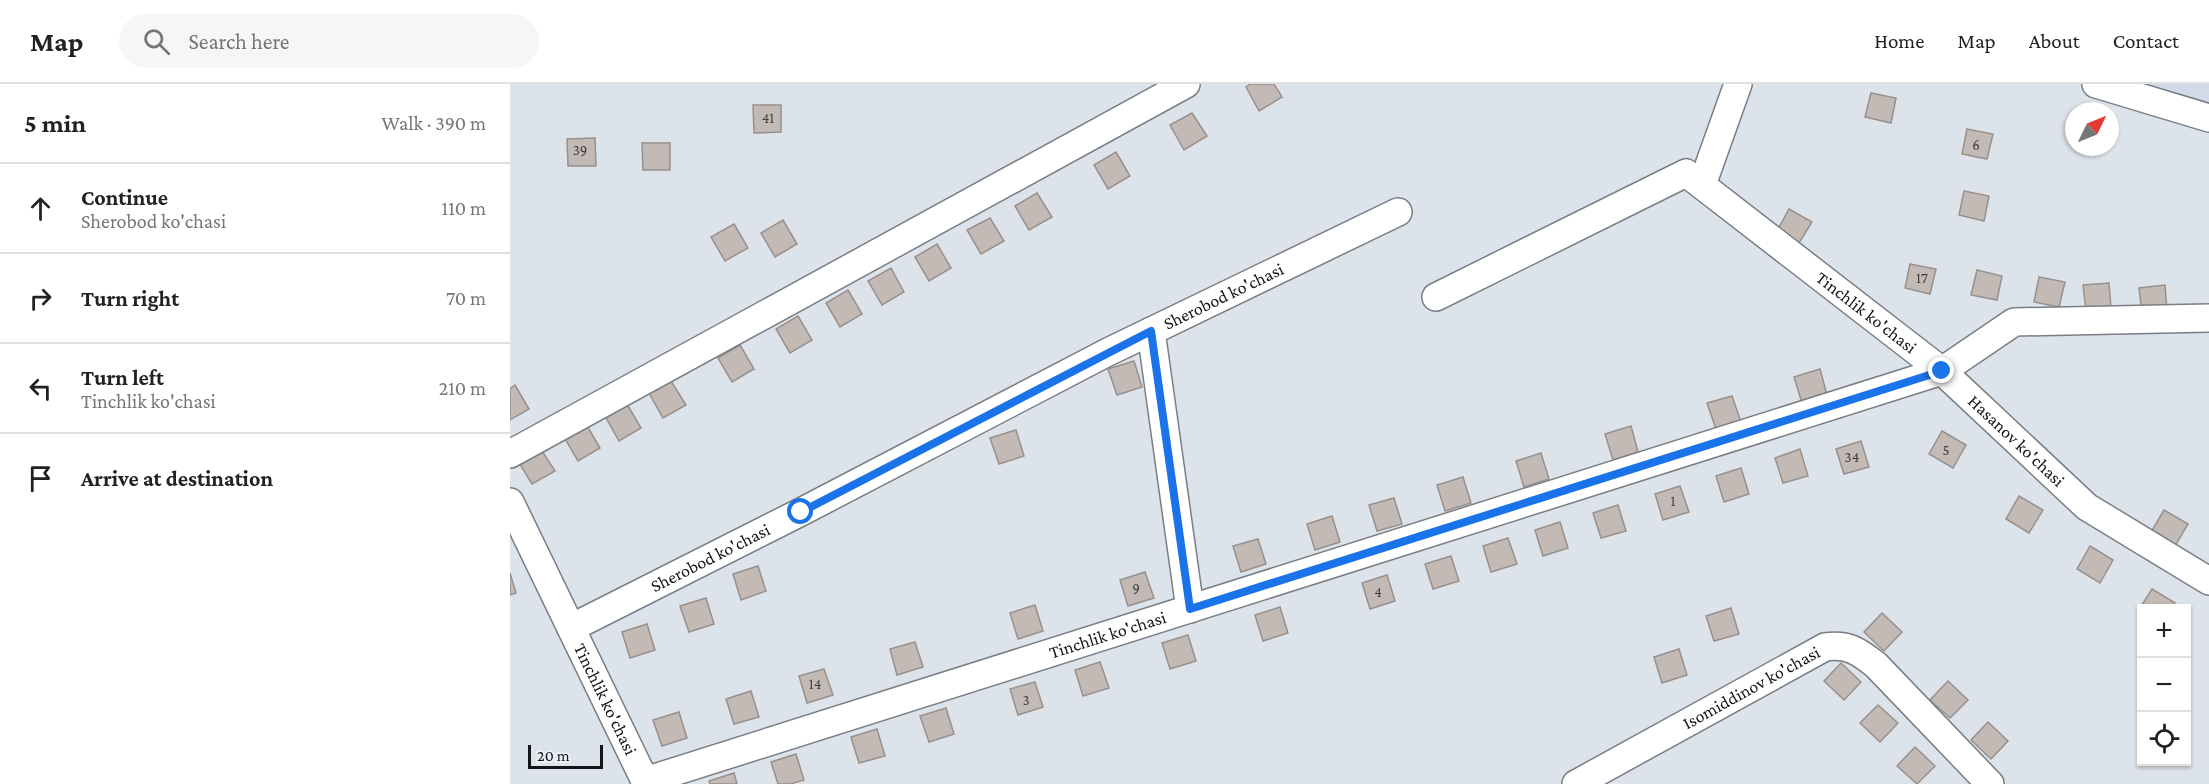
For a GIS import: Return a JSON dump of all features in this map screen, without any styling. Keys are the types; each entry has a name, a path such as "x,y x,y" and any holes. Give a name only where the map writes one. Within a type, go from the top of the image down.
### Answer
{"street":[{"path":"510,454 1186,84"},
{"path":"1702,185 1738,84"},
{"path":"2096,84 2209,118"},
{"name":"Tinchlik ko'chasi","path":"1436,297 1686,173 1942,371"},
{"name":"Sherobod ko'chasi","path":"571,628 1151,331 1398,212"},
{"path":"1942,371 2014,322 2209,318"},
{"path":"1151,331 1190,609"},
{"name":"Tinchlik ko'chasi","path":"510,502 645,783 1942,371"},
{"name":"Hasanov ko'chasi","path":"1942,371 2087,507 2209,581"},
{"name":"Isomiddinov ko'chasi","path":"1576,784 1825,647 1841,645 1859,652 1876,665 1990,784"}],"shaded area":[{"path":"2141,84 2209,84 2209,107"}],"building":[{"path":"1250,84 1274,84 1282,97 1259,111 1246,87"},
{"path":"1871,93 1896,98 1891,123 1865,117"},
{"path":"753,105 781,105 781,132 754,133"},
{"path":"1192,113 1207,136 1184,150 1170,125"},
{"path":"1967,129 1993,134 1987,159 1962,154"},
{"path":"595,138 596,166 568,166 567,139"},
{"path":"642,143 670,143 670,170 643,170"},
{"path":"1116,152 1130,176 1108,189 1094,165"},
{"path":"1964,191 1989,196 1984,221 1959,215"},
{"path":"1037,193 1052,217 1029,230 1015,206"},
{"path":"1789,209 1812,222 1799,243 1777,231"},
{"path":"990,218 1004,241 981,254 967,230"},
{"path":"783,220 797,244 775,257 761,233"},
{"path":"734,224 748,248 725,261 711,237"},
{"path":"937,244 951,268 929,281 915,257"},
{"path":"1910,264 1936,269 1930,294 1905,288"},
{"path":"891,268 904,292 882,305 868,281"},
{"path":"1977,270 2002,276 1997,300 1971,295"},
{"path":"2039,277 2065,282 2059,307 2034,302"},
{"path":"2109,283 2111,308 2086,310 2083,285"},
{"path":"2165,285 2167,311 2142,313 2139,288"},
{"path":"848,290 862,314 840,327 826,303"},
{"path":"798,316 812,340 790,353 776,329"},
{"path":"740,345 754,369 732,382 718,358"},
{"path":"1134,361 1142,387 1117,395 1108,369"},
{"path":"1820,369 1827,395 1802,403 1794,377"},
{"path":"671,381 686,405 663,418 649,393"},
{"path":"515,385 529,409 510,420 510,389"},
{"path":"1732,396 1741,422 1716,429 1707,403"},
{"path":"627,404 641,428 619,441 605,416"},
{"path":"586,424 600,448 578,461 564,437"},
{"path":"1631,426 1638,452 1613,460 1605,434"},
{"path":"1016,430 1024,456 999,464 990,438"},
{"path":"1942,431 1966,445 1953,468 1929,454"},
{"path":"1861,441 1869,467 1844,474 1836,449"},
{"path":"540,448 555,471 532,484 518,461"},
{"path":"1800,449 1808,476 1783,483 1775,458"},
{"path":"1541,453 1549,479 1524,487 1516,461"},
{"path":"1741,468 1749,494 1724,502 1716,476"},
{"path":"1463,477 1471,503 1445,511 1437,485"},
{"path":"1680,486 1689,512 1663,520 1655,494"},
{"path":"2019,496 2043,510 2029,533 2006,519"},
{"path":"1394,498 1402,524 1377,531 1369,505"},
{"path":"1618,505 1626,531 1601,538 1593,513"},
{"path":"2164,510 2188,524 2175,546 2151,532"},
{"path":"1332,516 1340,542 1315,550 1307,524"},
{"path":"1560,522 1568,548 1543,556 1535,530"},
{"path":"1508,538 1517,564 1491,572 1483,546"},
{"path":"1258,539 1266,564 1241,572 1233,546"},
{"path":"2090,546 2113,560 2100,583 2077,569"},
{"path":"1451,556 1459,581 1433,589 1425,564"},
{"path":"758,566 766,591 741,600 733,574"},
{"path":"1145,572 1154,598 1128,606 1120,580"},
{"path":"510,573 516,593 510,595"},
{"path":"1387,575 1395,601 1370,609 1362,583"},
{"path":"2152,589 2175,603 2174,604 2142,604"},
{"path":"706,598 714,624 689,632 680,606"},
{"path":"1035,605 1043,631 1018,639 1010,613"},
{"path":"1280,607 1288,633 1263,641 1255,615"},
{"path":"1731,608 1739,634 1714,641 1706,616"},
{"path":"1882,613 1902,632 1884,651 1864,632"},
{"path":"647,624 655,650 630,658 622,632"},
{"path":"1188,635 1196,661 1170,669 1162,643"},
{"path":"915,642 923,667 897,675 890,649"},
{"path":"1679,649 1687,675 1662,683 1654,657"},
{"path":"1100,662 1109,688 1083,696 1075,670"},
{"path":"1841,663 1861,682 1844,700 1824,681"},
{"path":"824,669 833,695 807,703 799,676"},
{"path":"1948,681 1968,700 1950,718 1930,700"},
{"path":"1035,682 1043,707 1018,715 1010,689"},
{"path":"751,691 759,717 734,724 726,699"},
{"path":"1878,705 1898,723 1880,742 1860,723"},
{"path":"946,708 954,734 929,742 920,716"},
{"path":"679,712 687,738 662,746 653,720"},
{"path":"1988,722 2008,741 1991,759 1971,740"},
{"path":"877,729 885,756 859,763 851,737"},
{"path":"1915,747 1935,766 1917,784 1897,766"},
{"path":"796,754 804,780 790,784 778,784 771,762"},
{"path":"734,773 737,784 710,784 709,781"}],"route":[{"path":"801,512 1151,331 1190,609 1942,371"}]}
